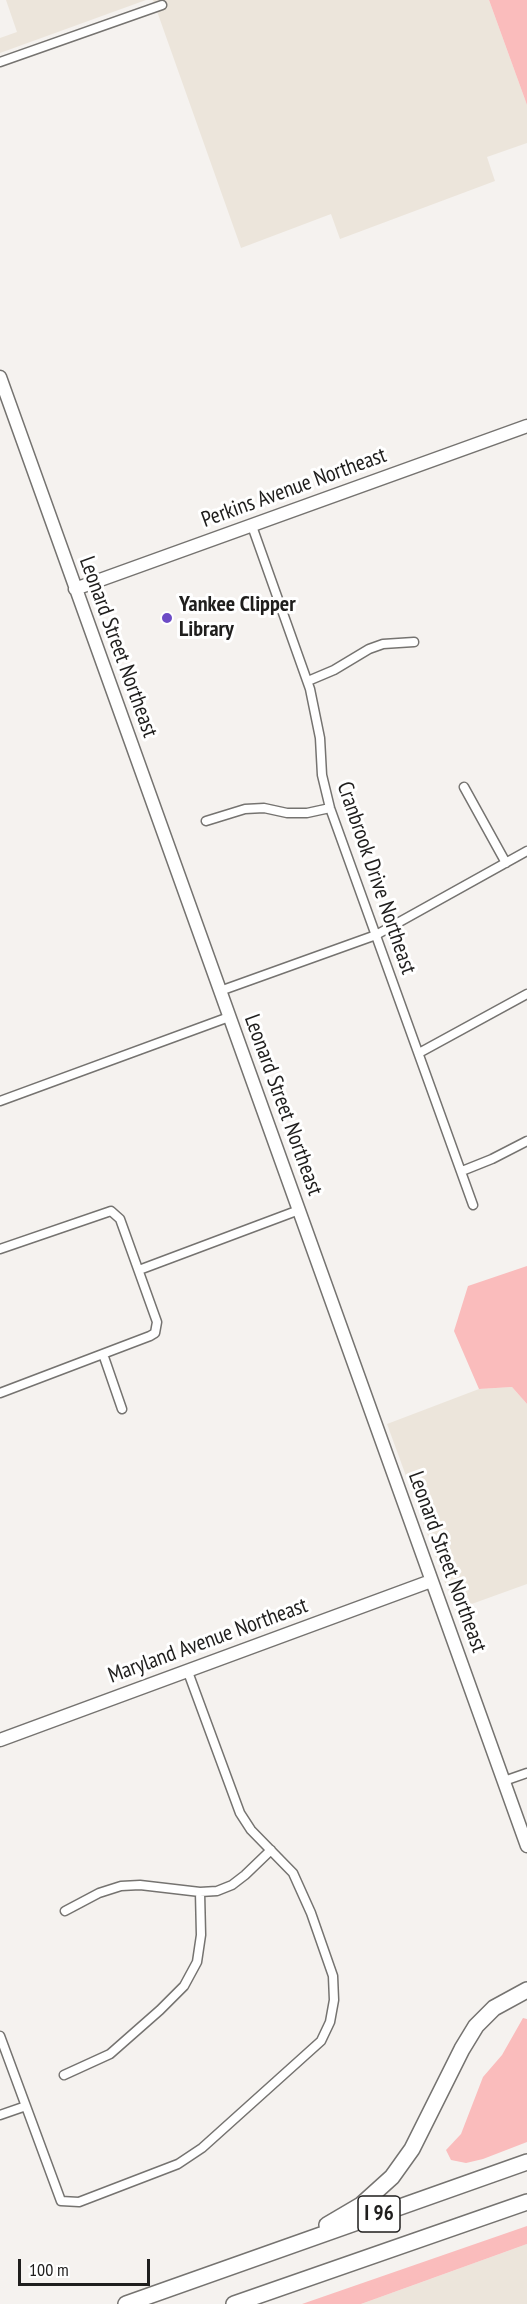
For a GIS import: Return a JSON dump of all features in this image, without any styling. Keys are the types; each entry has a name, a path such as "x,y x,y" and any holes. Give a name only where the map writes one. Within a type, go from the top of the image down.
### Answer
{"highway":[{"path":"231,2267 332,2222 361,2205 379,2190 412,2149 476,2025 494,2008 527,1990"},
{"name":"I 96","path":"126,2304 527,2162"},
{"name":"I 96","path":"234,2304 527,2202"}],"main road":[{"name":"Leonard Street Northeast","path":"0,377 527,1846"},
{"name":"Perkins Avenue Northeast","path":"75,589 527,426"},
{"name":"Maryland Avenue Northeast","path":"0,1740 431,1581"}],"street":[{"path":"0,63 162,5"},
{"name":"Cranbrook Drive Northeast","path":"252,526 316,709 321,771 330,808 473,1204"},
{"path":"308,681 333,670 369,649 383,644 414,642"},
{"path":"464,787 506,863"},
{"path":"206,821 245,809 264,808 287,813 307,813 330,808"},
{"path":"220,992 376,935 527,851"},
{"path":"419,1053 527,994"},
{"path":"0,1101 230,1017"},
{"path":"462,1171 527,1141"},
{"path":"139,1270 299,1210"},
{"path":"0,1249 111,1211 120,1220 157,1322 155,1333 0,1393"},
{"path":"103,1354 122,1409"},
{"path":"0,2036 61,2201 79,2202 178,2164 211,2140 321,2042 330,2022 334,2000 333,1976 301,1888 293,1873 251,1830 240,1813 188,1672"},
{"path":"504,1781 527,1773"},
{"path":"65,1911 99,1893 121,1886 140,1885 200,1892 217,1891 232,1885 271,1850"},
{"path":"64,2075 110,2054 184,1986 197,1962 201,1935 200,1892"},
{"path":"0,2115 26,2106"}],"shaded area":[{"path":"6,0 146,0 0,53 0,38 17,32"},
{"path":"153,0 489,0 527,105 527,143 487,157 495,181 340,239 331,214 241,248"},
{"path":"489,0 527,0 527,105"},
{"path":"527,1266 527,1404 512,1387 479,1389 454,1331 468,1286"},
{"path":"512,1387 527,1404 527,1584 455,1610 387,1424 479,1389"},
{"path":"523,2018 527,2019 527,2142 483,2159 466,2163 451,2160 446,2150 461,2134 483,2077 502,2055"},
{"path":"527,2226 527,2244 361,2304 302,2304"},
{"path":"527,2244 527,2304 361,2304"}],"place":[{"name":"Yankee Clipper Library","path":"167,618"}]}
